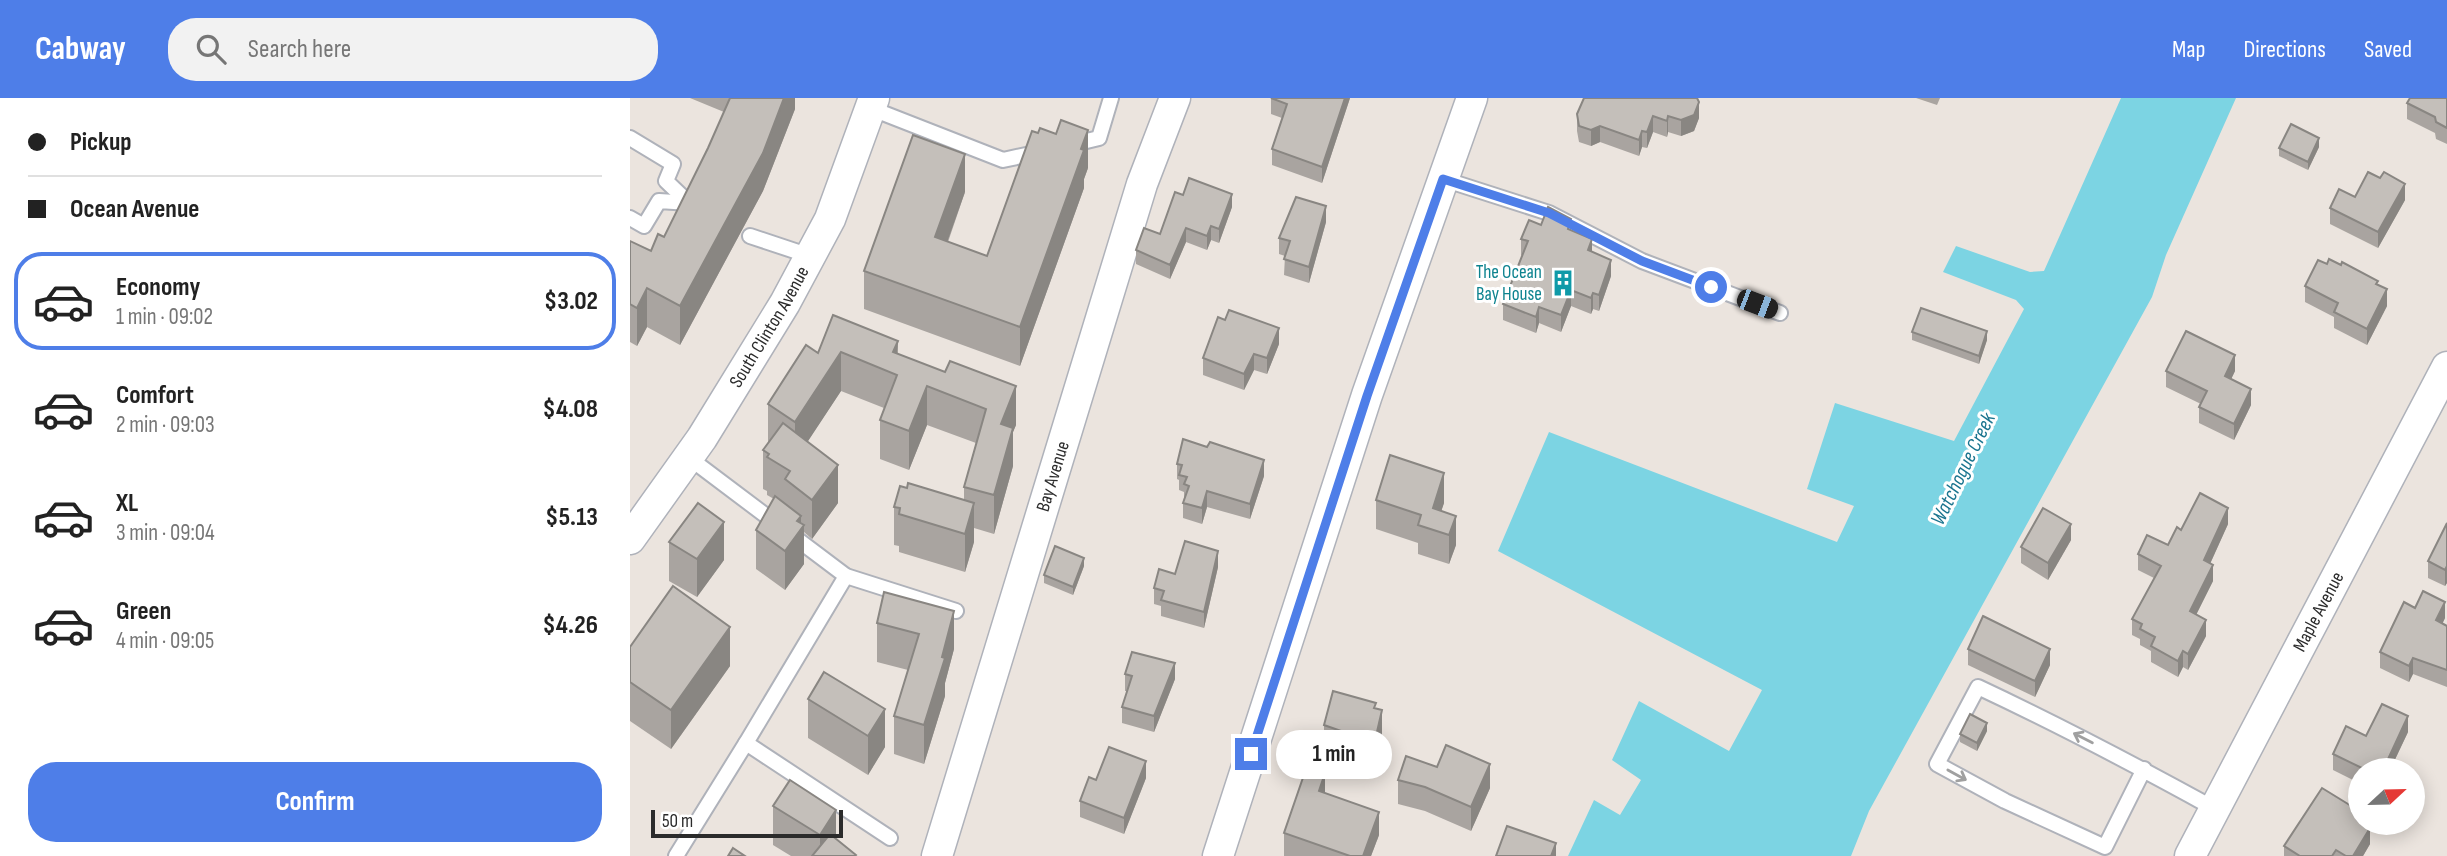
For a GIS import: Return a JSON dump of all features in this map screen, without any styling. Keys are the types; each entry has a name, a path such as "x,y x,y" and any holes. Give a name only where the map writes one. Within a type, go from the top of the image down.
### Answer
{"street":[{"name":"Bay Avenue","path":"937,856 1142,184 1175,98"},
{"path":"1218,856 1363,409 1472,98"},
{"name":"South Clinton Avenue","path":"630,539 688,457 785,303 830,219 872,103"},
{"name":"Maple Avenue","path":"2190,856 2447,367"}],"lane":[{"path":"872,103 1003,160 1099,138 1111,98"},
{"path":"630,138 673,164 666,181 689,203 659,201 644,226 630,218"},
{"path":"1443,179 1549,213 1642,261 1780,313"},
{"path":"750,236 810,256"},
{"path":"688,457 846,576 957,611"},
{"path":"676,856 846,576"},
{"path":"2144,769 2105,847 2005,801 1937,764 1978,687 2144,769 2215,809"},
{"path":"746,743 890,838"}],"water":[{"name":"Watchogue Creek","path":"2121,98 2236,98 2166,255 2152,297 1869,811 1851,856 1568,856 1594,800 1620,815 1641,780 1612,760 1639,701 1729,751 1762,690 1498,551 1549,432 1837,542 1854,506 1807,489 1835,403 1954,441 2024,309 2016,300 1943,272 1956,246 2030,272 2044,271"}],"building":[{"path":"730,98 784,98 763,153 680,306 647,288 637,308 630,304 630,241 651,251 658,234 664,237"},
{"path":"1271,98 1345,98 1322,167 1272,149 1287,104"},
{"path":"1584,98 1697,98 1699,102 1694,115 1681,120 1668,116 1667,121 1653,116 1647,132 1642,131 1639,140 1600,126 1591,130 1579,126 1577,114"},
{"path":"2410,98 2447,98 2447,128 2436,122 2435,117 2407,103"},
{"path":"1061,120 1088,130 1081,149 1084,150 1020,327 864,271 913,135 965,154 935,237 987,256 1032,131 1038,133 1040,128 1056,134"},
{"path":"2291,124 2319,138 2308,162 2279,148"},
{"path":"2368,172 2380,178 2384,172 2405,184 2378,232 2330,208 2339,189 2355,197"},
{"path":"1189,178 1232,194 1219,229 1211,226 1207,236 1186,228 1170,265 1136,250 1144,228 1160,234 1175,192 1183,195"},
{"path":"1296,197 1326,206 1309,267 1284,259 1290,241 1279,238"},
{"name":"The Ocean Bay House","path":"1548,207 1571,219 1568,229 1592,239 1588,250 1611,260 1599,295 1593,293 1591,298 1571,290 1561,315 1539,307 1536,317 1503,304 1528,241 1521,239 1529,220 1541,225"},
{"path":"2329,259 2341,265 2342,262 2378,281 2376,284 2387,289 2367,329 2334,312 2338,303 2305,286 2318,260 2327,264"},
{"path":"1921,308 1987,331 1979,356 1912,332"},
{"path":"1229,310 1279,328 1267,358 1254,354 1244,374 1203,358 1218,317 1225,320"},
{"path":"833,315 898,341 893,352 945,372 950,361 1016,386 1001,424 1013,428 994,495 964,487 986,409 927,386 909,431 880,420 897,375 841,352 795,422 768,404 806,345 818,353"},
{"path":"2186,331 2235,355 2225,376 2251,389 2234,424 2199,407 2207,391 2166,371"},
{"path":"783,423 838,465 812,500 785,479 790,471 767,457 769,454 763,450"},
{"path":"1183,439 1207,447 1210,442 1264,460 1250,504 1207,491 1202,508 1183,503 1189,486 1184,484 1187,477 1179,475 1182,465 1177,464"},
{"path":"1390,455 1444,473 1433,508 1456,516 1449,535 1418,525 1421,515 1376,500"},
{"path":"908,483 974,503 965,534 899,514 900,508 894,507 900,486 907,488"},
{"path":"2200,493 2228,508 2204,560 2213,565 2190,611 2206,620 2188,654 2183,651 2178,661 2151,646 2155,637 2140,629 2142,624 2132,619 2161,566 2138,554 2147,535 2168,545 2177,527 2181,530"},
{"path":"775,496 801,516 797,521 804,525 785,551 756,530"},
{"path":"698,503 724,522 697,559 669,542"},
{"path":"2043,508 2071,524 2048,563 2021,547"},
{"path":"2447,523 2447,566 2445,570 2428,561"},
{"path":"1185,541 1218,551 1204,612 1161,600 1164,591 1154,588 1159,569 1175,574"},
{"path":"1055,546 1084,558 1073,587 1044,575"},
{"path":"673,586 730,627 671,710 630,682 630,647"},
{"path":"2423,591 2445,602 2436,620 2447,626 2447,670 2413,658 2409,666 2380,652 2404,602 2415,608"},
{"path":"884,592 954,611 942,657 945,658 924,725 894,716 919,634 877,623"},
{"path":"1983,616 2050,649 2035,681 1968,649"},
{"path":"1132,652 1175,663 1154,716 1122,707 1132,676 1125,674"},
{"path":"824,672 885,709 868,736 808,699"},
{"path":"1333,691 1376,703 1374,708 1382,710 1374,745 1350,739 1347,733 1324,725"},
{"path":"2382,704 2408,716 2389,758 2348,758 2348,761 2333,754 2346,726 2366,736"},
{"path":"1970,714 1987,723 1977,743 1960,734"},
{"path":"1446,745 1490,764 1471,807 1425,787 1398,780 1406,756 1437,767"},
{"path":"1109,747 1146,761 1124,818 1080,801 1089,777 1096,780"},
{"path":"1307,766 1325,773 1319,791 1379,812 1363,856 1350,856 1284,833"},
{"path":"790,780 836,810 820,835 773,806"},
{"path":"2322,788 2348,804 2348,835 2366,835 2353,856 2346,856 2336,850 2332,856 2300,856 2284,846"},
{"path":"1507,826 1556,843 1551,856 1496,856"},
{"path":"830,834 856,855 812,856"},
{"path":"733,848 745,856 728,856"}],"place":[{"name":"The Ocean Bay House","path":"1563,283"}],"route":[{"path":"1251,754 1367,396 1443,179 1549,213 1642,261 1711,287"}]}
